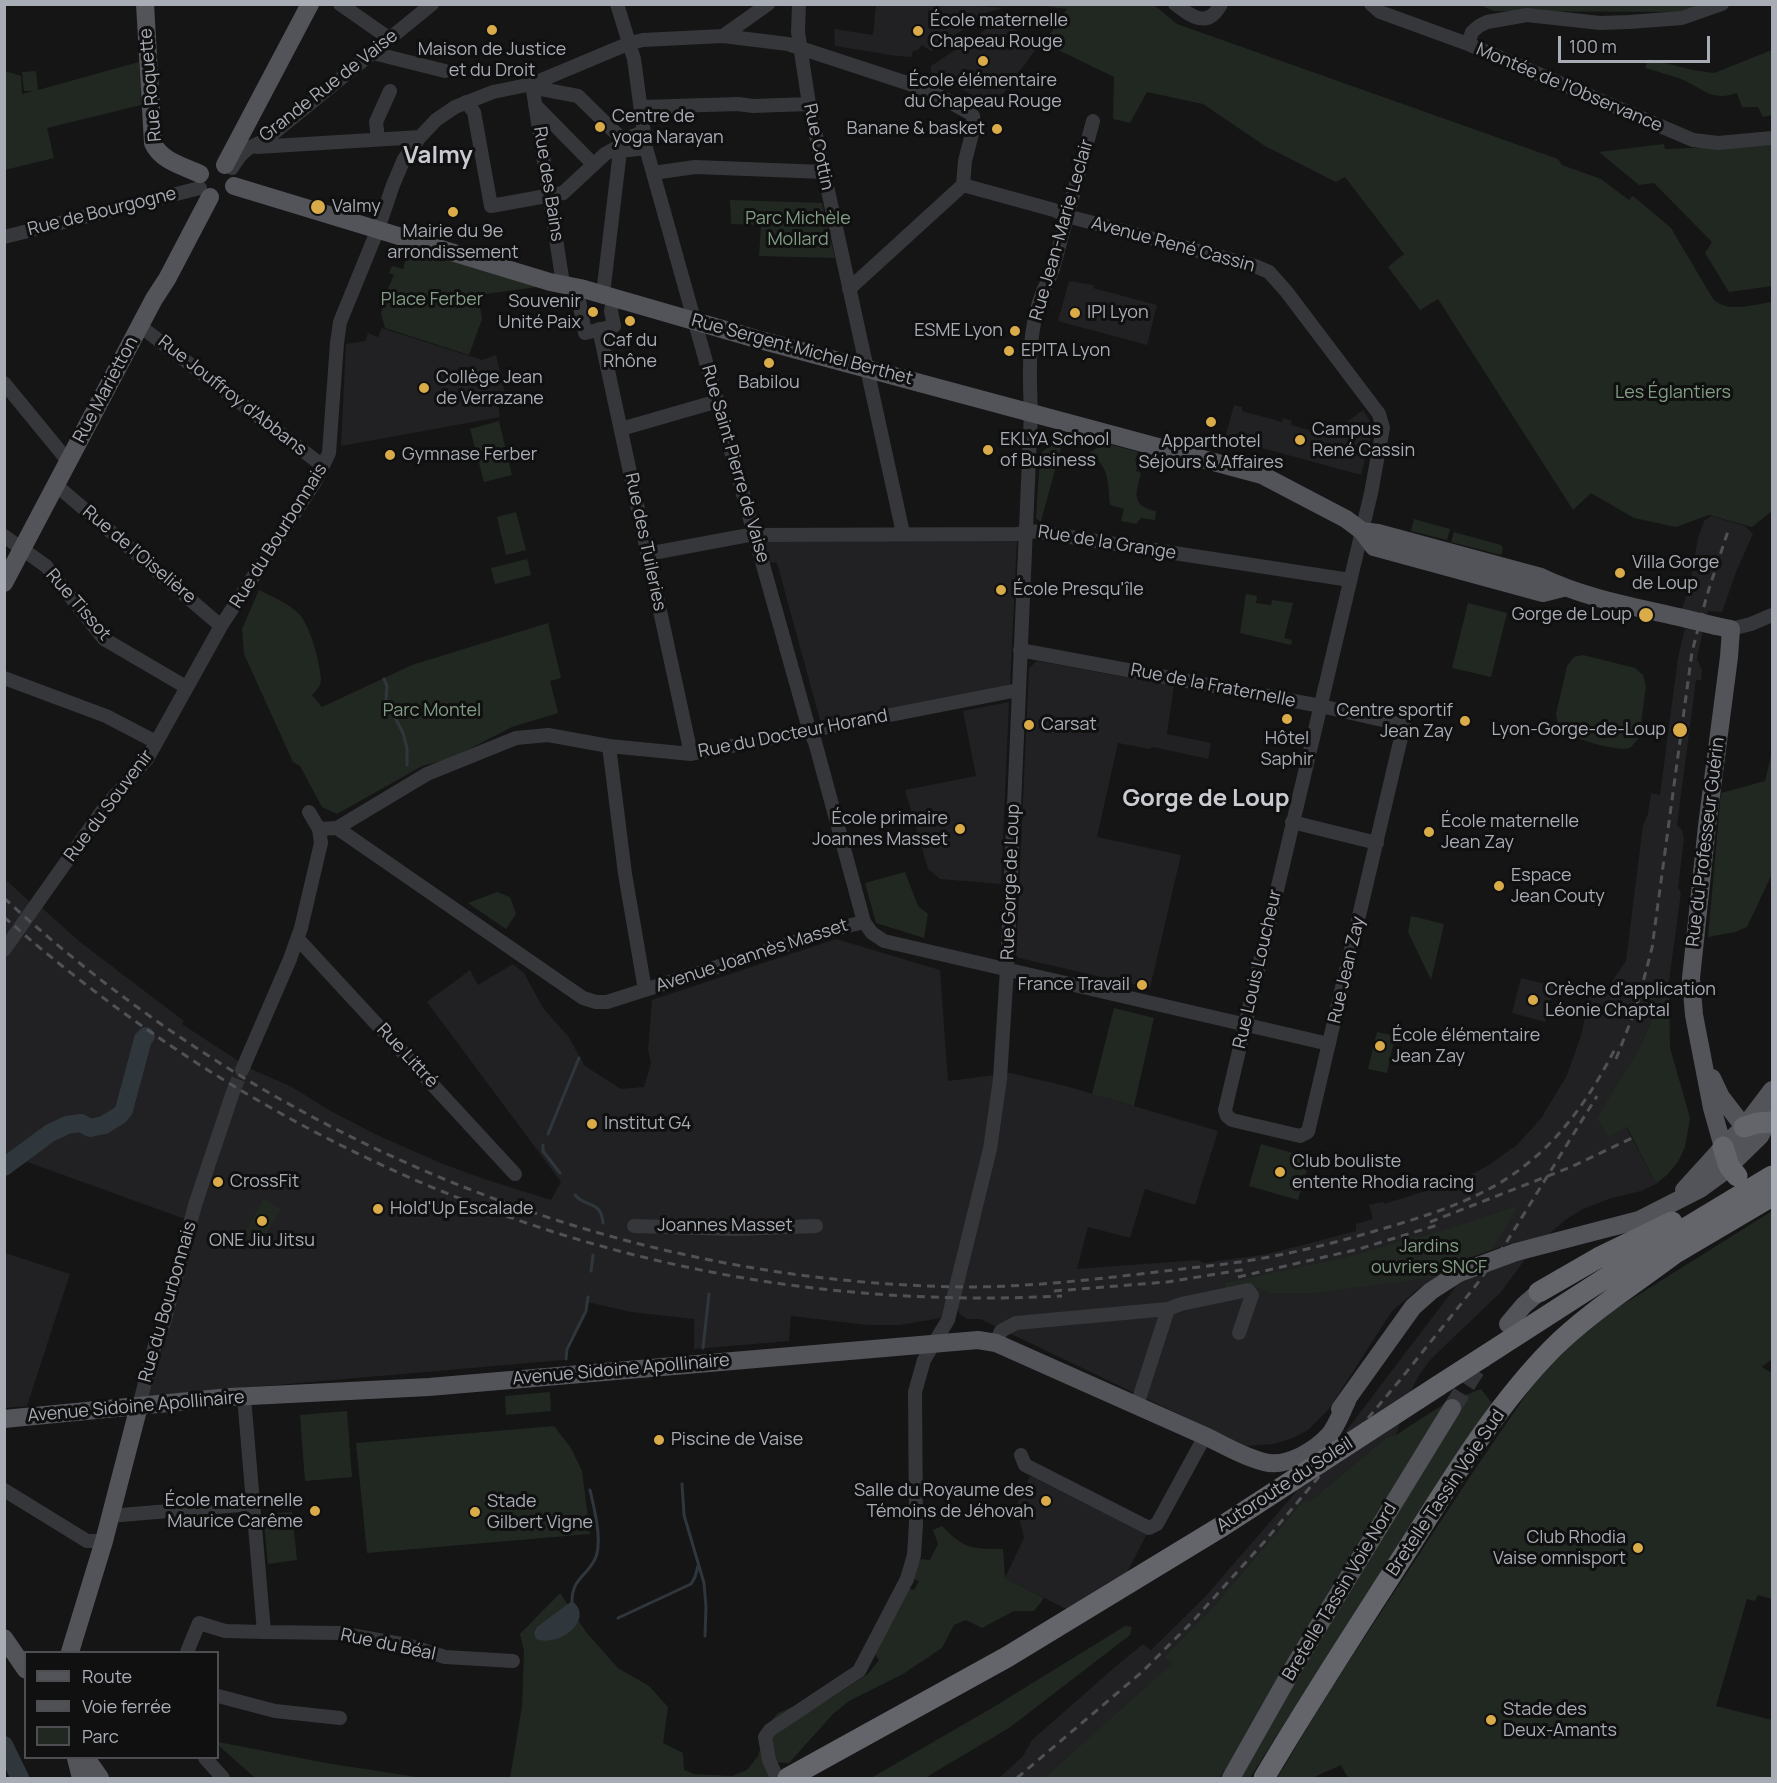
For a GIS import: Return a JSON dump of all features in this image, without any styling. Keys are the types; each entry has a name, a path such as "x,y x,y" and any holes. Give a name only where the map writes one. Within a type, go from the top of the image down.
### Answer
{"highway":[{"path":"1539,1292 1556,1280 1598,1258 1773,1175"},
{"name":"Autoroute du Soleil","path":"788,1779 1006,1657 1224,1525 1445,1397 1646,1252 1773,1175"},
{"name":"Autoroute du Soleil","path":"815,1779 1043,1649 1229,1536 1678,1251 1773,1196"},
{"name":"Bretelle Tassin Voie Sud","path":"1264,1779 1323,1681 1441,1497 1532,1370 1575,1329 1678,1251"}],"main road":[{"name":"Rue Roquette","path":"145,4 153,143 164,158 204,186"},
{"path":"230,173 211,164 204,186 222,198 232,191 230,173 310,4"},
{"name":"Rue Sergent Michel Berthet","path":"230,173 378,229 550,282 609,296 695,322 1262,475 1346,519 1362,531 1378,533 1537,575 1563,588 1723,628"},
{"name":"Rue Marietton","path":"4,583 140,326 204,186"},
{"name":"Rue du Professeur Guérin","path":"1723,628 1730,657 1707,826 1691,978 1694,1015 1712,1108 1730,1163"},
{"name":"Rue du Professeur Guérin","path":"1702,1056 1721,1097 1757,1116"},
{"name":"Avenue Sidoine Apollinaire","path":"4,1419 244,1397 429,1387 978,1340 996,1343 1211,1439 1230,1450 1266,1463 1279,1462 1298,1457 1316,1448 1331,1432 1347,1401 1397,1327 1413,1307 1440,1285 1468,1268 1516,1252 1639,1220 1700,1189 1730,1163 1757,1116"},
{"path":"1508,1324 1539,1292"},
{"name":"Bretelle Tassin Voie Nord","path":"1231,1779 1445,1397"},
{"name":"Rue du Bourbonnais","path":"71,1651 104,1541 138,1406"},
{"path":"4,1638 24,1667"},
{"path":"76,1759 81,1779"},
{"path":"87,1759 100,1779"}],"street":[{"path":"340,4 390,39"},
{"name":"Grande Rue de Vaise","path":"230,173 239,155 247,147 264,141 432,4"},
{"name":"Rue Saint Pierre de Vaise","path":"617,4 630,43 646,148 864,922"},
{"path":"723,36 757,9 768,4"},
{"name":"Rue Cottin","path":"799,4 798,32 809,104 903,534"},
{"path":"1175,4 1192,18 1203,19 1210,17 1221,4"},
{"name":"Montée de l'Observance","path":"1371,4 1380,12 1384,9 1693,140 1718,143 1773,138"},
{"path":"1467,44 1473,30 1487,22 1527,15 1600,23 1629,22 1682,18 1722,4"},
{"name":"Rue du Bourbonnais","path":"221,626 315,482 330,453 340,322 378,229 400,167 420,137 436,120 454,107 493,92 532,84 630,43 643,40 723,36 788,44 907,83 937,95 970,113 975,126 965,161 963,185"},
{"path":"373,53 445,71"},
{"path":"532,84 541,89 578,96 621,146 646,148"},
{"name":"Rue des Bains","path":"532,84 550,196 572,286 578,295 585,333 599,329"},
{"path":"378,139 376,122 390,91"},
{"path":"466,102 474,112 491,206 563,193 605,154 643,132"},
{"path":"641,107 809,104"},
{"path":"535,105 593,165"},
{"name":"Rue Jean-Marie Leclair","path":"1031,412 1029,384 1034,324 1043,291 1053,269 1093,121"},
{"path":"247,147 420,137"},
{"path":"599,329 614,326 609,296 621,146"},
{"path":"653,173 695,167 824,172"},
{"path":"849,289 963,185"},
{"name":"Avenue René Cassin","path":"963,185 1054,210 1067,216 1213,254 1269,272 1293,299 1379,414 1383,428 1381,447 1362,531"},
{"name":"Rue de Bourgogne","path":"4,237 204,186"},
{"name":"Rue Jouffroy d'Abbans","path":"140,326 323,466"},
{"name":"Rue des Tuileries","path":"599,329 691,754"},
{"path":"4,383 69,461"},
{"path":"621,429 718,401"},
{"name":"Rue Gorge de Loup","path":"777,1779 769,1760 765,1737 770,1730 860,1671 907,1579 914,1555 916,1524 915,1392 924,1360 948,1320 990,1149 1000,1079 1007,969 1031,412"},
{"name":"Rue de l'Oiselière","path":"56,485 221,626"},
{"name":"Rue de la Grange","path":"647,555 755,535 1025,533 1031,531 1350,580"},
{"name":"Rue Louis Loucheur","path":"1227,1116 1225,1110 1362,531"},
{"name":"Rue Tissot","path":"4,536 46,566 104,639 186,687"},
{"path":"1723,628 1751,624 1773,615"},
{"name":"Rue du Souvenir","path":"4,950 105,807 144,763 221,626"},
{"name":"Rue de la Fraternelle","path":"1020,650 1321,706 1404,725"},
{"path":"4,678 106,716 156,742"},
{"name":"Rue du Docteur Horand","path":"337,828 427,774 516,738 548,735 609,746 691,754 1018,690"},
{"name":"Rue Jean Zay","path":"1227,1116 1232,1120 1300,1136 1308,1132 1404,725"},
{"path":"609,746 625,874 645,990"},
{"path":"242,1070 298,939 321,843 319,829 309,812"},
{"path":"1293,822 1377,843"},
{"path":"319,829 337,828"},
{"name":"Avenue Joannès Masset","path":"337,828 583,998 596,1002 608,1002 864,922 872,933 884,941 1329,1044"},
{"name":"Rue Littré","path":"298,939 515,1174"},
{"name":"Rue du Bourbonnais","path":"138,1406 157,1337 164,1323 195,1205 233,1092"},
{"name":"Joannes Masset","path":"634,1226 734,1229 816,1226"},
{"path":"996,1343 1001,1331 1016,1323 1168,1309 1180,1304 1248,1290 1252,1295 1239,1333"},
{"path":"1137,1406 1168,1309"},
{"path":"244,1397 264,1632"},
{"path":"1021,1455 1025,1465 1149,1528 1157,1524 1211,1439"},
{"path":"4,1490 87,1540 104,1541"},
{"path":"109,1516 253,1504"},
{"name":"Rue du Béal","path":"187,1651 199,1623 225,1631 339,1633 407,1645 445,1657 513,1661"},
{"path":"219,1696 275,1711 340,1718"},
{"path":"206,1759 223,1779"}],"shaded area":[{"name":"École maternelle Chapeau Rouge","path":"876,5 969,5 1003,8 989,12 931,51 922,45 918,50 913,51 911,57 835,46 834,29 873,35"},
{"name":"École élémentaire du Chapeau Rouge","path":"1000,20 1039,45 996,103 979,99 931,72 931,66"},
{"path":"1069,281 1094,285 1093,288 1157,305 1147,345 1058,321"},
{"name":"Collège Jean de Verrazane","path":"382,328 482,360 496,355 507,401 498,404 500,417 341,446 346,344 365,341 368,333 378,337"},
{"name":"Campus René Cassin","path":"1234,405 1242,407 1242,411 1282,422 1283,418 1292,421 1291,425 1324,434 1325,430 1341,434 1344,424 1363,410 1371,423 1369,430 1372,431 1361,475 1225,438"},
{"path":"1711,516 1745,526 1753,534 1722,612 1708,611 1701,640 1697,659 1702,670 1701,680 1696,680 1677,825 1682,830 1684,839 1678,888 1681,892 1669,981 1638,1051 1626,1127 1656,1184 1583,1209 1565,1220 1548,1235 1512,1243 1469,1258 1418,1289 1392,1311 1329,1409 1308,1430 1293,1438 1274,1444 1245,1446 980,1319 967,1319 959,1313 957,1304 944,1311 941,1318 900,1325 868,1325 791,1316 789,1341 694,1349 694,1319 631,1312 587,1302 583,1315 566,1346 564,1360 149,1396 196,1223 22,1160 47,1141 64,1134 95,1131 122,1120 134,1084 137,1084 144,1056 134,1047 120,1101 115,1112 107,1119 70,1120 42,1133 5,1163 5,960 17,941 5,940 5,879 80,942 184,1021 182,1024 249,1068 292,1087 375,1134 443,1164 551,1200 561,1182 427,1002 470,970 478,985 513,964 524,973 543,1008 568,1036 585,1066 621,1089 644,1087 651,1063 648,1050 652,1000 836,939 940,970 948,1081 1010,1073 1066,1086 1218,1131 1195,1205 1145,1189 1130,1238 1088,1227 1077,1269 1198,1260 1204,1263 1268,1254 1356,1231 1356,1224 1373,1219 1369,1205 1383,1202 1384,1204 1461,1180 1489,1165 1518,1144 1542,1117 1567,1075 1581,1036 1591,987 1606,990 1626,961 1643,825 1648,814 1651,793 1660,795 1678,657 1689,620 1680,617 1691,578 1698,538 1704,521"},
{"path":"1017,539 1010,686 825,723 820,720 777,563 767,562 762,544 765,540"},
{"path":"1037,661 1174,686 1167,734 1211,743 1208,759 1154,747 1149,749 1118,743 1097,837 1181,855 1150,988 1019,958 1016,955 1029,668"},
{"name":"École primaire Joannes Masset","path":"1009,702 1001,884 940,879 928,869 905,790 976,776 963,711"},
{"name":"Crèche d'application Léonie Chaptal","path":"1521,978 1554,986 1545,1022 1512,1013"},
{"path":"5,1253 70,1274 27,1406 5,1408"},
{"path":"1526,1258 1501,1292 1432,1358 1419,1375 1408,1397 1396,1435 1387,1437 1309,1502 1304,1500 1215,1605 1164,1657 1174,1663 1044,1778 999,1778 1023,1756 1032,1740 1115,1667 1143,1644 1151,1650 1205,1597 1327,1456 1457,1285 1475,1275"},
{"path":"1030,1476 1147,1534 1124,1578 1070,1611 1005,1578 1024,1538 1016,1506"},
{"path":"572,1601 580,1615 572,1630 555,1639 546,1641 536,1639 534,1633 537,1627"}],"green space":[{"name":"Les Églantiers","path":"1036,5 1154,5 1177,24 1558,159 1562,165 1601,179 1629,200 1633,196 1671,228 1713,299 1719,304 1734,307 1772,302 1772,511 1752,527 1709,515 1676,527 1634,518 1591,493 1573,510 1438,299 1420,310 1388,267 1404,254 1345,177 1336,182 1265,146 1203,104 1147,92 1130,123 1113,119 1114,77 1044,43 1067,9"},
{"path":"1480,5 1699,5 1680,12 1494,11"},
{"path":"1772,50 1772,115 1763,117 1758,107 1742,107 1737,93 1714,95 1681,79 1645,68 1649,59 1714,73"},
{"path":"139,62 141,105 47,128 54,158 5,170 5,71 21,76 22,94 34,91 24,91 22,72 36,71 38,90"},
{"path":"1664,144 1665,149 1772,145 1772,286 1729,292 1705,253 1712,242 1654,183 1639,185 1599,152"},
{"name":"Parc Michèle Mollard","path":"730,200 822,203 835,258 759,256 761,225 731,224"},
{"name":"Place Ferber","path":"413,249 537,287 478,295 482,319 469,355 385,328 381,313 387,296 385,295 394,275 389,273 392,266 403,269 407,254"},
{"path":"499,421 512,475 484,482 470,429"},
{"path":"1066,433 1077,436 1078,440 1083,441 1081,446 1063,441 1041,521 1043,524 1036,518 1040,457 1043,451"},
{"path":"1105,443 1138,452 1135,461 1138,466 1136,471 1141,473 1137,498 1142,506 1156,511 1155,520 1141,518 1136,524 1121,521 1124,509 1110,505 1104,469 1100,463 1088,456 1090,452"},
{"path":"516,512 526,550 506,555 497,517"},
{"path":"1414,519 1450,529 1447,540 1411,531"},
{"path":"1454,532 1501,545 1503,548 1501,555 1451,542"},
{"path":"527,559 531,575 495,584 491,568"},
{"name":"Parc Montel","path":"259,590 280,600 303,619 314,645 321,679 317,690 312,695 322,707 412,665 548,623 561,678 550,681 558,713 512,727 452,758 422,766 337,814 322,807 300,766 293,762 244,654 242,629"},
{"path":"1246,594 1257,596 1256,603 1271,605 1272,600 1293,603 1284,638 1292,640 1291,645 1240,633"},
{"path":"1468,603 1507,613 1491,677 1452,668"},
{"path":"1583,655 1635,668 1643,675 1646,686 1639,738 1630,748 1615,748 1593,743 1572,736 1559,728 1556,714 1567,666 1574,657"},
{"path":"1772,752 1772,874 1747,927 1735,932 1708,937 1721,793 1765,781"},
{"path":"905,872 918,906 928,914 924,938 876,923 865,883"},
{"path":"497,892 510,897 516,914 506,929 468,903"},
{"path":"1411,916 1444,924 1431,980 1408,932"},
{"path":"1669,981 1670,1048 1690,1118 1685,1147 1678,1162 1656,1184 1627,1127 1609,1137 1597,1118 1638,1051"},
{"path":"1114,1008 1154,1018 1134,1106 1092,1094"},
{"path":"1377,1032 1395,1036 1387,1073 1368,1069"},
{"name":"Club bouliste entente Rhodia racing","path":"1261,1144 1310,1158 1298,1200 1249,1186"},
{"name":"ONE Jiu Jitsu","path":"264,1199 281,1209 261,1242 244,1234"},
{"name":"Jardins ouvriers SNCF","path":"1518,1206 1491,1250 1469,1258 1435,1277 1314,1293 1271,1293 1254,1286 1226,1292 1225,1283 1344,1258 1415,1237 1422,1237"},
{"path":"1772,1211 1772,1359 1762,1367 1772,1373 1772,1599 1758,1595 1755,1601 1747,1599 1716,1706 1772,1720 1772,1778 1348,1778 1341,1765 1312,1778 1277,1778 1330,1690 1475,1469 1532,1386 1562,1351 1603,1317"},
{"path":"1481,1389 1495,1407 1318,1671 1250,1778 1241,1778 1224,1770 1220,1778 1044,1778 1173,1663 1164,1657 1215,1605 1304,1500 1309,1502 1387,1437 1396,1435 1447,1402"},
{"path":"550,1392 551,1411 506,1415 505,1396"},
{"path":"347,1411 352,1477 305,1481 300,1415"},
{"name":"Stade Gilbert Vigne","path":"554,1426 571,1448 582,1471 590,1534 367,1553 356,1443"},
{"path":"292,1512 297,1560 268,1564 263,1514"},
{"path":"942,1526 956,1539 969,1546 1003,1549 1005,1578 1044,1598 1034,1611 1014,1611 982,1628 966,1620 954,1625 942,1648 903,1674 849,1701 833,1714 789,1763 774,1762 782,1778 510,1778 522,1707 524,1651 520,1634 560,1593 586,1632 618,1668 649,1686 668,1707 663,1743 683,1753 684,1770 694,1774 732,1776 747,1770 758,1756 769,1723 778,1713 792,1707 822,1704 868,1674 879,1660 875,1654 908,1588 914,1590 919,1581 914,1579 919,1559 930,1560 938,1544 933,1530"},
{"path":"1125,1626 1132,1627 1130,1635 1009,1728 925,1778 871,1778 992,1708"},
{"path":"219,1742 326,1763 423,1778 255,1778 219,1746"}],"waterway":[{"path":"384,679 387,686 386,700 403,733 407,748 407,765"},
{"path":"4,1167 50,1133 67,1125 81,1123 90,1128 104,1125 120,1115 124,1110 143,1039 146,1036"},
{"path":"548,1134 579,1058"},
{"path":"543,1145 543,1151 560,1173"},
{"path":"575,1195 596,1207 602,1216 603,1223"},
{"path":"591,1271 593,1255"},
{"path":"703,1348 709,1294"},
{"path":"566,1359 567,1349 586,1311 588,1297"},
{"path":"682,1484 684,1515 704,1583 705,1636"},
{"path":"572,1601 574,1588 597,1554 597,1526 590,1490"},
{"path":"618,1618 691,1584 698,1566"},
{"path":"4,1745 20,1778"}],"tunnel":[{"path":"233,1092 242,1070"},
{"path":"1452,1408 1484,1357"}],"railway":[{"path":"1616,1059 1637,1005 1652,948 1692,652 1707,595 1729,528"},
{"path":"4,898 106,984 215,1060 330,1126 450,1181 574,1226 702,1258 833,1279 966,1287 1087,1280 1272,1257 1394,1225 1471,1198 1507,1179 1538,1155 1552,1142 1587,1097 1616,1047"},
{"path":"4,917 100,996 203,1067 302,1125 404,1175 508,1217 614,1250 723,1274 834,1290 947,1298 1062,1296"},
{"path":"1017,1778 1142,1672 1191,1623 1265,1541 1477,1284 1506,1243 1597,1096"},
{"path":"1430,1222 1571,1167 1632,1138"},
{"path":"1238,1277 1359,1249 1441,1224"},
{"path":"1054,1291 1167,1282 1247,1269"}],"place":[{"name":"Maison de Justice et du Droit","path":"492,30"},
{"name":"École maternelle Chapeau Rouge","path":"918,31"},
{"name":"École élémentaire du Chapeau Rouge","path":"983,61"},
{"name":"Centre de yoga Narayan","path":"600,127"},
{"name":"Banane & basket","path":"997,129"},
{"name":"Valmy","path":"318,207"},
{"name":"Mairie du 9e arrondissement","path":"453,212"},
{"name":"Souvenir Unité Paix","path":"593,312"},
{"name":"IPI Lyon","path":"1075,313"},
{"name":"Caf du Rhône","path":"630,321"},
{"name":"ESME Lyon","path":"1015,331"},
{"name":"EPITA Lyon","path":"1009,351"},
{"name":"Babilou","path":"769,363"},
{"name":"Collège Jean de Verrazane","path":"424,388"},
{"name":"Apparthotel Séjours & Affaires","path":"1211,422"},
{"name":"Campus René Cassin","path":"1300,440"},
{"name":"EKLYA School of Business","path":"988,450"},
{"name":"Gymnase Ferber","path":"390,455"},
{"name":"Villa Gorge de Loup","path":"1620,573"},
{"name":"École Presqu'île","path":"1001,590"},
{"name":"Gorge de Loup","path":"1646,615"},
{"name":"Hôtel Saphir","path":"1287,719"},
{"name":"Centre sportif Jean Zay","path":"1465,721"},
{"name":"Carsat","path":"1029,725"},
{"name":"Lyon-Gorge-de-Loup","path":"1680,730"},
{"name":"École primaire Joannes Masset","path":"960,829"},
{"name":"École maternelle Jean Zay","path":"1429,832"},
{"name":"Espace Jean Couty","path":"1499,886"},
{"name":"France Travail","path":"1142,985"},
{"name":"Crèche d'application Léonie Chaptal","path":"1533,1000"},
{"name":"École élémentaire Jean Zay","path":"1380,1046"},
{"name":"Institut G4","path":"592,1124"},
{"name":"Club bouliste entente Rhodia racing","path":"1280,1172"},
{"name":"CrossFit","path":"218,1182"},
{"name":"Hold'Up Escalade","path":"378,1209"},
{"name":"ONE Jiu Jitsu","path":"262,1221"},
{"name":"Piscine de Vaise","path":"659,1440"},
{"name":"Salle du Royaume des Témoins de Jéhovah","path":"1046,1501"},
{"name":"École maternelle Maurice Carême","path":"315,1511"},
{"name":"Stade Gilbert Vigne","path":"475,1512"},
{"name":"Club Rhodia Vaise omnisport","path":"1638,1548"},
{"name":"Stade des Deux-Amants","path":"1491,1720"}],"district":[{"name":"Valmy","path":"438,156"},
{"name":"Gorge de Loup","path":"1206,799"}]}
